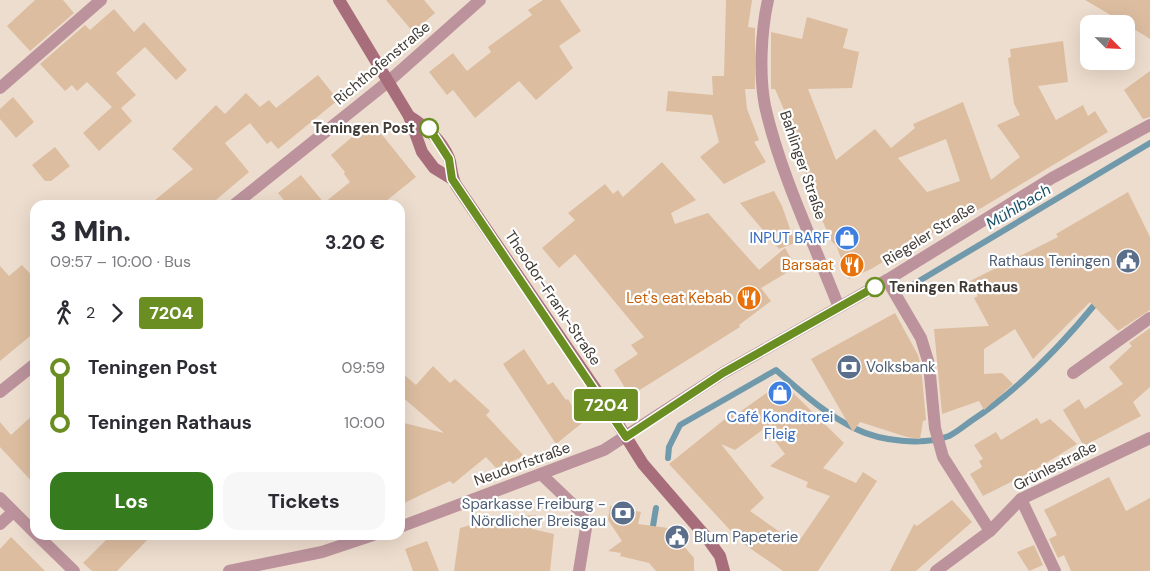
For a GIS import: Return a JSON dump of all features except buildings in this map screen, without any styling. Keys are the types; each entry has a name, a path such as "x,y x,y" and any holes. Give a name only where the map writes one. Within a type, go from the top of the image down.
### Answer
{"main road":[{"name":"Theodor-Frank-Straße","path":"339,0 409,116 422,152 434,168 452,179 651,476 711,544 720,556 724,571"},
{"name":"Theodor-Frank-Straße","path":"409,116 429,128 449,159 452,179"}],"street":[{"path":"0,88 101,0"},
{"name":"Richthofenstraße","path":"240,200 389,81 480,0"},
{"name":"Bahlinger Straße","path":"768,0 762,51 765,104 782,160 838,305"},
{"name":"Riegeler Straße","path":"626,437 723,373 838,305 887,280 1052,178 1150,124"},
{"path":"887,280 921,338 929,364 935,428 943,457 990,531"},
{"path":"1073,373 1150,318"},
{"path":"0,392 30,368"},
{"name":"Neudorfstraße","path":"405,525 604,450 626,437"},
{"name":"Grünlestraße","path":"936,571 990,531 1021,499 1150,438"},
{"path":"541,474 582,513 586,528 579,571"},
{"path":"0,498 30,528"},
{"path":"1021,499 1055,571"},
{"path":"0,524 13,512"},
{"path":"42,540 74,571"},
{"path":"229,571 322,552 358,540"}],"waterway":[{"name":"Mühlbach","path":"899,293 1150,143"},
{"path":"668,458 669,447 680,425 776,370 824,410 866,433 877,437 902,441 927,441 949,436 1022,382 1068,336 1096,303"},
{"name":"Mühlbach","path":"653,526 656,508"}],"bus line":[{"name":"7204","path":"429,128 449,159 452,179 626,437 723,373 838,305 875,287"}],"place":[{"name":"Teningen Post","path":"429,128"},
{"name":"INPUT BARF","path":"847,238"},
{"name":"Rathaus Teningen","path":"1128,261"},
{"name":"Barsaat","path":"852,265"},
{"name":"Teningen Rathaus","path":"875,287"},
{"name":"Let's eat Kebab","path":"749,298"},
{"name":"Volksbank","path":"849,367"},
{"name":"Café Konditorei Fleig","path":"780,393"},
{"name":"Sparkasse Freiburg - Nördlicher Breisgau","path":"623,513"},
{"name":"Blum Papeterie","path":"677,537"}]}
